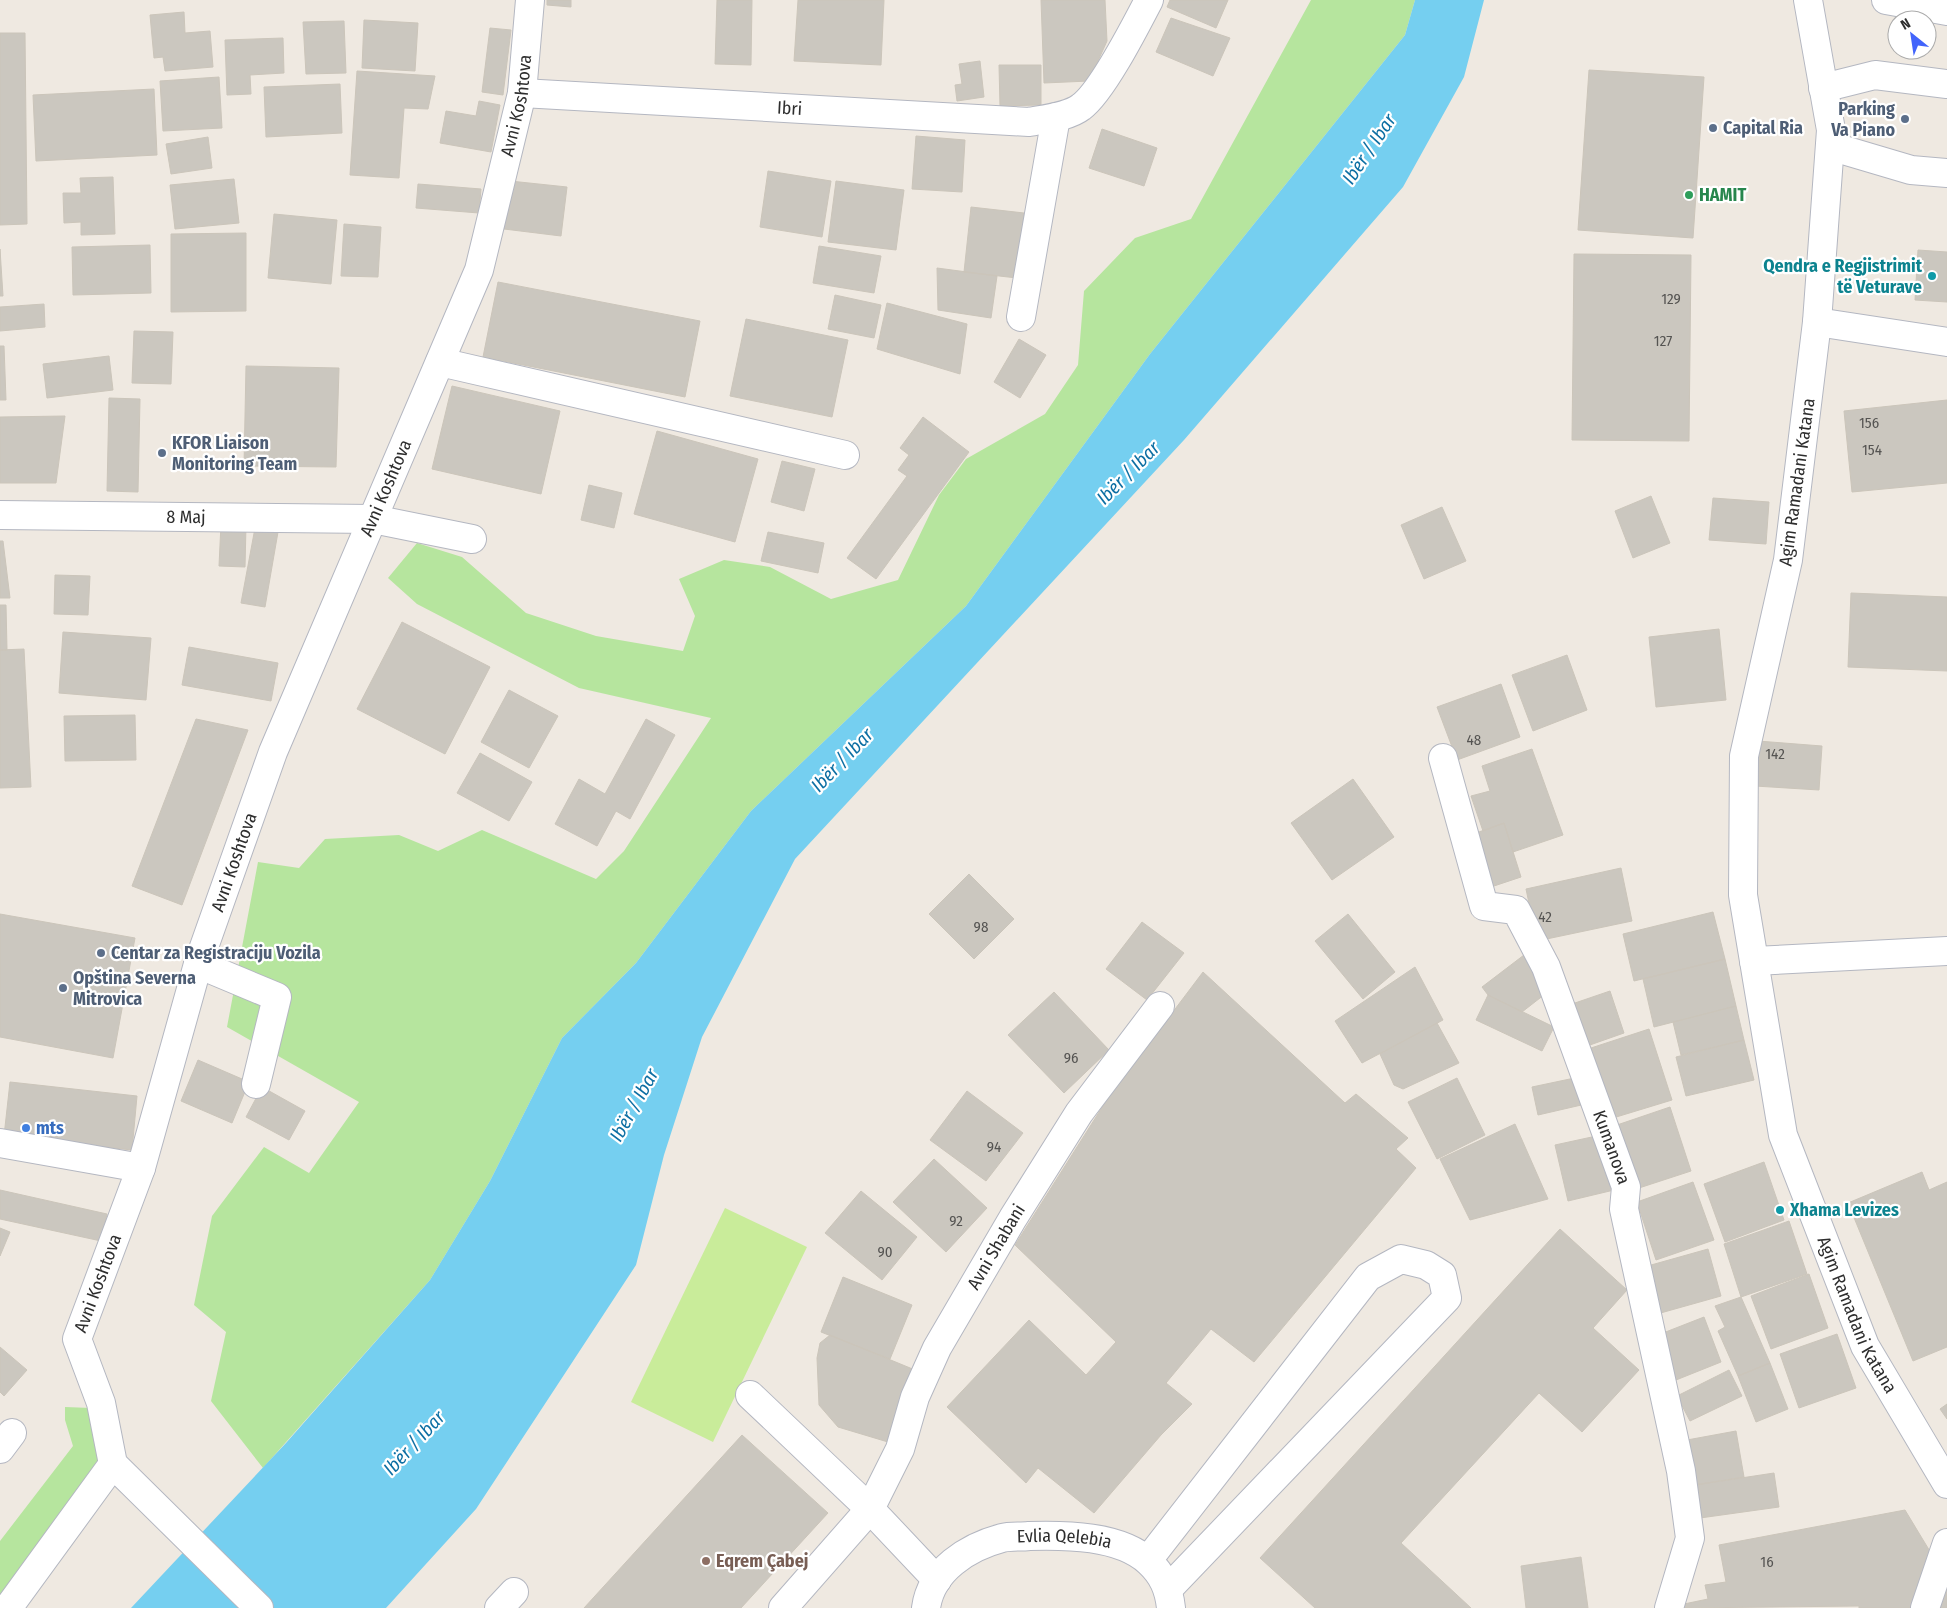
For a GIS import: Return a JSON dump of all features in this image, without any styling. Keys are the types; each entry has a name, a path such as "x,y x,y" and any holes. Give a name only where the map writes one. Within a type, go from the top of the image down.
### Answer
{"street":[{"name":"Avni Koshtova","path":"113,1464 102,1403 77,1339 142,1168 198,964 273,752 479,270 522,93 530,0"},
{"name":"Ibri","path":"522,93 1029,122 1056,117 1081,107 1106,76 1149,0"},
{"name":"Agim Ramadani Katana","path":"1808,0 1831,130 1830,146 1817,322 1788,560 1744,756 1743,895 1783,1135 1865,1346 1947,1484"},
{"path":"1886,0 1947,11"},
{"path":"1824,88 1876,75 1947,84"},
{"path":"1021,317 1056,117"},
{"path":"1830,146 1911,170 1947,173"},
{"path":"1817,322 1947,342"},
{"path":"440,362 845,455"},
{"name":"8 Maj","path":"0,515 372,519 472,539"},
{"name":"Kumanova","path":"1443,758 1484,906 1516,910 1546,967 1626,1187 1624,1209 1681,1471 1690,1538 1669,1608"},
{"path":"1754,961 1947,950"},
{"path":"198,964 277,997 256,1084"},
{"name":"Avni Shabani","path":"783,1608 870,1508 900,1449 915,1397 937,1348 1013,1218 1079,1113 1160,1006"},
{"path":"0,1143 142,1168"},
{"path":"1148,1560 1368,1277 1401,1259 1426,1265 1442,1276 1447,1298 1174,1603"},
{"path":"750,1395 870,1508 937,1580 932,1586 926,1608"},
{"path":"8,1608 113,1464 259,1608"},
{"name":"Evlia Qelebia","path":"937,1580 957,1559 977,1546 1004,1537 1070,1535 1130,1549 1148,1560 1160,1574 1174,1603"},
{"path":"1925,1608 1947,1543"}],"green space":[{"path":"1311,0 1415,0 1405,35 1150,354 966,606 751,811 636,963 562,1038 490,1181 430,1280 263,1468 211,1401 226,1332 194,1305 212,1216 264,1147 309,1173 359,1102 227,1027 258,862 299,868 325,839 399,835 438,851 482,830 596,879 624,851 711,718 579,688 417,604 388,578 417,543 462,557 526,613 596,636 683,651 695,616 679,579 724,560 770,567 831,599 898,580 939,495 966,459 1045,414 1078,365 1084,291 1135,238 1191,219"},
{"path":"725,1208 807,1247 713,1442 631,1402"},
{"path":"65,1407 91,1408 100,1467 0,1597 0,1541 73,1446 65,1420"}],"water":[{"name":"Ibër / Ibar","path":"1415,0 1484,0 1464,77 1403,187 1184,440 795,859 702,1037 664,1155 636,1265 476,1509 386,1608 131,1608 286,1443 430,1280 490,1181 562,1038 636,963 751,811 966,606 1150,354 1405,35"}],"building":[{"path":"547,0 571,0 571,7 547,5"},
{"path":"717,0 752,0 751,65 715,64"},
{"path":"798,0 884,0 881,65 794,61"},
{"path":"1041,0 1105,0 1107,41 1089,81 1044,83"},
{"path":"1170,0 1228,0 1216,28 1167,7"},
{"path":"184,12 185,33 210,31 213,67 165,71 163,57 154,58 150,15"},
{"path":"1171,18 1230,38 1213,76 1156,52"},
{"path":"364,20 418,23 415,71 362,68"},
{"path":"344,21 346,73 306,74 303,22"},
{"path":"490,28 511,30 503,95 482,92"},
{"path":"0,33 25,33 27,224 0,225"},
{"path":"283,38 284,73 250,75 251,94 227,95 225,40"},
{"path":"980,61 984,97 957,101 955,85 962,84 959,64"},
{"path":"999,65 1041,65 1041,105 1000,106"},
{"path":"1589,70 1704,77 1693,238 1578,230"},
{"path":"357,71 435,76 428,109 404,108 399,178 350,175"},
{"path":"219,77 222,128 163,131 160,81"},
{"path":"340,84 342,133 266,137 264,87"},
{"path":"154,89 157,155 36,161 33,95"},
{"path":"479,101 500,105 491,152 440,143 446,111 476,116"},
{"path":"1102,129 1157,148 1144,186 1089,168"},
{"path":"916,136 965,140 962,192 912,189"},
{"path":"208,137 212,168 171,174 166,144"},
{"path":"768,171 831,181 822,237 760,227"},
{"path":"113,177 115,234 81,235 81,222 64,223 63,193 81,193 80,178"},
{"path":"234,179 239,223 175,229 170,185"},
{"path":"510,181 567,187 561,236 504,229"},
{"path":"836,181 904,190 896,250 828,242"},
{"path":"418,184 481,189 479,213 416,208"},
{"path":"971,207 1024,213 1017,278 964,272"},
{"path":"274,214 337,220 331,284 268,278"},
{"path":"344,224 381,227 378,277 341,276"},
{"path":"246,233 246,311 171,312 171,234"},
{"path":"150,245 151,293 73,295 72,247"},
{"path":"819,246 881,256 874,293 813,283"},
{"path":"0,249 3,296 0,296"},
{"name":"Qendra e Regjistrimit të Veturave","path":"1918,250 1947,252 1947,302 1915,300"},
{"path":"1574,254 1691,255 1689,441 1572,440"},
{"path":"937,268 997,276 991,318 938,310"},
{"path":"498,282 700,321 685,397 483,357"},
{"path":"835,295 881,305 874,338 828,329"},
{"path":"887,303 967,324 960,374 877,349"},
{"path":"44,304 45,327 0,331 0,307"},
{"path":"746,319 848,340 832,417 730,396"},
{"path":"134,331 173,332 171,384 132,383"},
{"path":"1019,339 1046,355 1020,398 994,382"},
{"path":"0,346 4,346 6,400 0,400"},
{"path":"109,356 113,390 47,398 43,364"},
{"path":"246,366 339,368 336,467 244,466"},
{"path":"452,386 560,411 541,494 432,469"},
{"path":"109,398 140,399 138,492 107,491"},
{"path":"1947,400 1947,483 1852,492 1844,411"},
{"path":"65,416 56,483 0,483 0,417"},
{"path":"923,417 969,452 876,579 847,558 907,476 898,470 909,455 900,448"},
{"path":"657,431 758,459 735,542 634,514"},
{"path":"782,461 815,469 804,511 771,502"},
{"path":"589,485 622,493 614,528 581,520"},
{"path":"1651,496 1670,543 1633,558 1615,511"},
{"path":"1713,498 1769,502 1766,544 1709,540"},
{"path":"1442,507 1466,561 1424,579 1401,525"},
{"path":"221,524 246,525 245,567 219,566"},
{"path":"255,528 278,532 265,607 241,603"},
{"path":"768,532 824,543 818,573 761,561"},
{"path":"0,541 3,541 10,598 0,598"},
{"path":"55,575 90,576 88,615 54,614"},
{"path":"1851,593 1947,597 1947,671 1848,667"},
{"path":"0,605 6,605 7,650 0,650"},
{"path":"402,622 490,667 445,754 357,709"},
{"path":"1719,629 1726,700 1656,707 1649,637"},
{"path":"63,632 151,638 146,700 59,693"},
{"path":"189,647 278,663 271,701 182,685"},
{"path":"24,649 31,787 0,788 0,650"},
{"path":"1567,655 1587,710 1533,731 1512,675"},
{"path":"1501,684 1520,737 1457,760 1437,707"},
{"path":"509,690 558,716 529,768 481,742"},
{"path":"135,715 136,760 65,761 64,716"},
{"path":"196,719 248,730 182,905 132,886"},
{"path":"646,719 675,735 630,819 616,811 597,846 555,824 579,779 605,794"},
{"path":"1758,741 1822,746 1819,790 1755,786"},
{"path":"1532,749 1563,835 1513,852 1504,823 1483,831 1471,796 1490,791 1482,766"},
{"path":"480,753 532,782 509,821 457,793"},
{"path":"1353,779 1394,837 1332,880 1291,823"},
{"path":"1504,823 1521,877 1482,890 1465,837"},
{"path":"1621,868 1632,921 1537,941 1526,889"},
{"path":"969,874 1014,919 974,959 929,914"},
{"path":"1713,912 1725,959 1634,981 1623,934"},
{"name":"Opština Severna Mitrovica","path":"0,914 135,938 113,1058 0,1037"},
{"path":"1348,914 1395,972 1363,999 1315,941"},
{"path":"1142,922 1184,953 1147,1000 1106,969"},
{"path":"1524,955 1549,991 1522,1012 1488,995 1482,987"},
{"path":"1725,959 1736,1006 1654,1027 1643,979"},
{"path":"1415,967 1443,1020 1362,1063 1335,1021"},
{"path":"1203,972 1345,1103 1356,1094 1408,1138 1396,1149 1416,1168 1254,1362 1211,1329 1166,1383 1192,1404 1161,1435 1094,1513 1038,1468 1026,1483 947,1407 1029,1320 1086,1375 1116,1342 1015,1245 1108,1098"},
{"path":"1610,991 1624,1033 1587,1046 1572,1004"},
{"path":"1054,992 1109,1050 1064,1093 1008,1035"},
{"path":"1488,995 1554,1027 1542,1051 1476,1020"},
{"path":"1736,1006 1744,1040 1681,1055 1673,1022"},
{"path":"1437,1023 1459,1063 1403,1089 1394,1085 1380,1054"},
{"path":"1649,1029 1672,1100 1613,1118 1591,1048"},
{"path":"1744,1040 1754,1080 1686,1096 1676,1057"},
{"path":"198,1060 249,1082 232,1123 181,1101"},
{"path":"1584,1076 1590,1103 1538,1115 1532,1087"},
{"path":"1457,1078 1485,1135 1437,1159 1408,1102"},
{"path":"10,1082 137,1096 132,1150 4,1136"},
{"path":"262,1087 305,1111 289,1140 246,1117"},
{"path":"967,1091 1023,1133 986,1181 930,1140"},
{"path":"1670,1107 1691,1171 1639,1188 1617,1125"},
{"path":"1515,1124 1548,1199 1470,1220 1440,1159"},
{"path":"1601,1135 1614,1190 1568,1201 1555,1145"},
{"path":"934,1159 987,1208 946,1252 893,1202"},
{"path":"1764,1162 1784,1220 1725,1242 1704,1184"},
{"path":"1922,1172 1929,1190 1947,1182 1947,1347 1913,1361 1848,1203"},
{"path":"1693,1182 1714,1240 1656,1260 1637,1202"},
{"path":"0,1190 107,1214 101,1241 0,1219"},
{"path":"861,1191 917,1237 882,1280 825,1233"},
{"path":"1789,1221 1807,1274 1741,1297 1724,1244"},
{"path":"0,1228 10,1232 0,1256"},
{"path":"1560,1229 1627,1290 1593,1328 1639,1370 1582,1432 1539,1393 1401,1543 1471,1608 1315,1608 1260,1558"},
{"path":"1708,1249 1721,1296 1657,1314 1644,1267"},
{"path":"1809,1274 1828,1328 1771,1349 1751,1296"},
{"path":"843,1277 912,1305 890,1359 821,1332"},
{"path":"1741,1297 1770,1363 1738,1376 1718,1331 1725,1327 1715,1306"},
{"path":"1704,1317 1721,1362 1676,1380 1658,1335"},
{"path":"1837,1334 1856,1388 1799,1408 1780,1354"},
{"path":"830,1335 915,1370 888,1442 838,1427 819,1405 817,1358 820,1343"},
{"path":"0,1347 27,1370 4,1396 0,1392"},
{"path":"1770,1363 1788,1409 1756,1422 1738,1376"},
{"path":"1729,1370 1742,1396 1690,1421 1677,1396"},
{"path":"1947,1404 1947,1419 1940,1409"},
{"path":"1736,1431 1744,1477 1695,1485 1687,1440"},
{"name":"Eqrem Çabej","path":"742,1435 828,1513 741,1608 584,1608"},
{"path":"1774,1473 1779,1507 1700,1518 1695,1485"},
{"path":"1905,1510 1934,1558 1912,1608 1859,1608 1859,1606 1684,1608 1684,1604 1708,1599 1705,1585 1726,1582 1719,1545"},
{"path":"1581,1557 1588,1608 1526,1608 1521,1566"},
{"path":"1947,1566 1947,1608 1931,1608"}],"place":[{"name":"Parking Va Piano","path":"1905,119"},
{"name":"Capital Ria","path":"1713,128"},
{"name":"HAMIT","path":"1689,195"},
{"name":"Qendra e Regjistrimit të Veturave","path":"1932,276"},
{"name":"KFOR Liaison Monitoring Team","path":"162,453"},
{"name":"Centar za Registraciju Vozila","path":"101,953"},
{"name":"Opština Severna Mitrovica","path":"63,988"},
{"name":"mts","path":"26,1128"},
{"name":"Xhama Levizes","path":"1780,1210"},
{"name":"Eqrem Çabej","path":"706,1561"}]}
